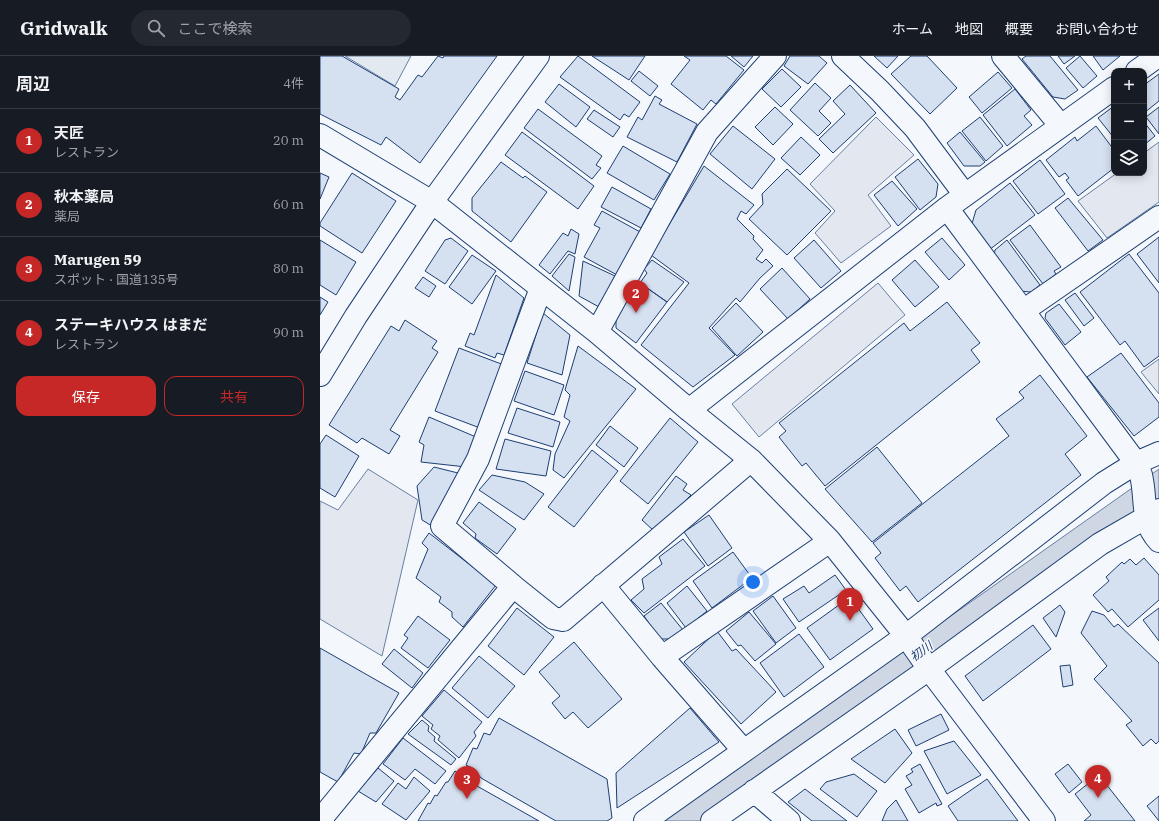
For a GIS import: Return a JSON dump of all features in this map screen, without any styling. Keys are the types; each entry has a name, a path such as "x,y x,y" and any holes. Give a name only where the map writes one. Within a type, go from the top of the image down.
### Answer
{"main road":[{"path":"320,375 356,316 432,202 538,56"},
{"path":"597,332 707,132 775,56"},
{"path":"843,56 880,91 915,128 965,196"},
{"path":"1003,56 1061,126"},
{"path":"1141,68 1158,56"},
{"path":"688,410 947,208 1111,90"},
{"path":"320,135 432,202 597,332 688,410 751,460 830,541 906,636 929,669 1044,821"},
{"path":"947,208 1136,463 1153,513 1152,532 1159,541"},
{"path":"1023,311 1159,217"},
{"path":"541,288 478,459 442,526 513,586 553,618 563,620 751,460"},
{"path":"646,821 906,636 1104,483 1136,463 1159,453"},
{"path":"712,821 929,669 1100,544 1153,513"},
{"path":"662,657 830,541"},
{"path":"603,585 662,657 744,752"},
{"path":"323,821 320,819 513,586"},
{"path":"754,791 789,821"}],"shaded area":[{"path":"345,56 411,56 395,86"},
{"path":"876,117 914,155 868,195 891,226 841,263 815,233 835,211 810,184"},
{"path":"1159,142 1159,202 1107,238 1078,201 1113,176 1147,176 1147,151"},
{"path":"878,283 905,315 759,437 732,404"},
{"path":"1159,359 1159,394 1141,372"},
{"path":"368,469 418,500 382,656 320,619 320,501 338,510"}],"water":[{"name":"初川","path":"1159,469 1159,504 702,821 654,821 965,606"}],"building":[{"path":"320,56 342,56 399,89 395,97 400,100 418,75 422,77 438,56 443,58 444,56 497,56 420,163 386,137 381,145 320,114"},
{"path":"578,56 640,102 629,117 624,114 620,120 560,77"},
{"path":"592,56 645,56 629,80"},
{"path":"684,56 726,56 744,70 716,104 711,100 703,110 671,84 690,60"},
{"path":"731,56 753,56 744,67"},
{"path":"790,56 819,56 827,63 808,84 784,66"},
{"path":"874,56 898,56 887,68"},
{"path":"911,56 927,56 957,88 930,114 891,74"},
{"path":"1026,56 1050,56 1078,90 1065,99 1053,97 1022,59"},
{"path":"1058,56 1075,56 1064,64"},
{"path":"1080,56 1097,76 1083,88 1066,68"},
{"path":"1093,56 1120,56 1103,70"},
{"path":"782,69 801,87 781,107 762,89"},
{"path":"639,71 658,86 650,96 631,81"},
{"path":"998,72 1012,88 982,113 969,97"},
{"path":"1159,74 1159,101 1147,111 1147,104 1147,83"},
{"path":"815,83 831,98 819,111 831,123 818,136 790,110"},
{"path":"559,84 590,107 576,127 545,102"},
{"path":"850,85 876,113 833,153 819,139 845,114 833,101"},
{"path":"1015,89 1031,110 1024,116 1032,125 1007,146 983,115"},
{"path":"655,96 662,100 659,104 697,124 677,162 627,137 638,117 642,120"},
{"path":"775,107 793,124 773,145 755,127"},
{"path":"1159,107 1159,134 1147,118 1147,116"},
{"path":"1111,108 1111,134 1098,118"},
{"path":"538,109 602,156 596,165 601,168 592,179 524,128"},
{"path":"594,110 620,127 613,137 587,119"},
{"path":"980,117 1003,146 986,161 962,131"},
{"path":"733,126 775,159 752,189 710,154"},
{"path":"1096,126 1111,146 1111,170 1078,196 1066,180 1069,178 1065,173 1059,177 1046,160 1075,137 1077,141"},
{"path":"1147,126 1155,136 1147,143"},
{"path":"522,132 594,186 578,209 505,155"},
{"path":"960,132 985,162 980,166 964,166 947,143"},
{"path":"801,137 820,155 800,175 781,158"},
{"path":"623,146 670,174 654,200 607,173"},
{"path":"918,159 938,184 936,197 920,210 895,177"},
{"path":"1040,160 1065,194 1038,214 1013,181"},
{"path":"501,162 523,178 525,176 547,192 511,242 472,211 472,198"},
{"path":"704,166 754,205 746,214 741,211 737,219 754,236 753,239 763,250 756,259 762,263 766,259 773,266 760,278 740,302 736,298 709,328 735,355 693,387 641,345 689,283 651,255"},
{"path":"787,169 831,211 787,255 749,219 763,204 762,194"},
{"path":"320,173 329,177 320,199"},
{"path":"352,173 396,201 362,253 320,226 320,223"},
{"path":"892,181 917,209 898,226 874,195"},
{"path":"1010,183 1035,215 989,250 971,227 976,210"},
{"path":"612,187 651,209 641,228 601,207"},
{"path":"1068,198 1103,240 1088,251 1055,208"},
{"path":"602,211 642,233 619,276 584,257 600,228 594,225"},
{"path":"1030,225 1061,267 1054,271 1056,274 1043,284 1010,240"},
{"path":"571,229 579,234 575,254 568,251 550,274 539,265 563,233 568,236"},
{"path":"1159,237 1159,283 1137,254"},
{"path":"451,238 468,251 445,284 425,271 445,240"},
{"path":"942,238 965,265 949,280 925,252"},
{"path":"320,240 356,262 336,295 320,285"},
{"path":"814,240 841,271 821,288 794,258"},
{"path":"1007,240 1040,285 1031,292 1018,291 994,256 995,250"},
{"path":"569,254 575,257 569,291 552,276"},
{"path":"1129,254 1159,293 1159,356 1144,367 1125,341 1120,345 1080,292"},
{"path":"472,255 496,271 472,304 449,287"},
{"path":"652,260 684,282 667,302 640,283 647,273 644,269"},
{"path":"915,260 939,287 915,307 892,280"},
{"path":"583,261 615,276 599,307 579,296"},
{"path":"782,268 810,299 788,319 760,289"},
{"path":"496,275 524,298 504,355 497,353 495,358 465,346 470,333 474,335"},
{"path":"423,277 436,286 429,297 415,288"},
{"path":"640,283 667,302 636,343 616,328 616,315"},
{"path":"1075,293 1094,318 1084,326 1065,300"},
{"path":"320,297 328,302 320,315"},
{"path":"947,302 980,343 971,350 980,362 825,486 806,463 802,466 779,437 786,431 779,423 904,323 910,331"},
{"path":"736,303 763,332 737,356 712,328"},
{"path":"1059,304 1081,332 1065,345 1045,318 1046,313"},
{"path":"543,313 570,335 562,375 527,363"},
{"path":"405,320 437,341 432,348 438,352 390,430 400,436 389,454 362,438 357,443 329,425 391,326 399,331"},
{"path":"578,346 636,389 564,478 553,470 555,454 570,421 564,417 570,395 565,390"},
{"path":"459,348 504,365 480,428 435,411"},
{"path":"1121,353 1159,403 1159,417 1134,436 1087,377"},
{"path":"525,371 564,385 554,415 514,401"},
{"path":"1040,375 1087,436 1065,454 1081,475 918,602 906,586 900,591 875,558 881,553 873,543 1009,436 996,419 1024,398 1019,392"},
{"path":"517,408 560,422 553,447 508,433"},
{"path":"429,417 476,437 466,467 421,462 424,445 419,442"},
{"path":"670,418 698,442 648,504 620,481"},
{"path":"610,426 638,448 624,467 596,445"},
{"path":"326,435 359,456 335,497 320,488 320,444"},
{"path":"505,439 551,451 546,476 496,469"},
{"path":"877,447 922,503 872,542 825,489"},
{"path":"592,450 618,471 574,527 548,507"},
{"path":"434,467 462,474 432,526 422,520 417,486"},
{"path":"492,475 525,482 544,494 524,520 479,490"},
{"path":"676,476 687,484 683,490 691,495 653,530 642,520"},
{"path":"479,502 516,529 497,554 475,538 476,534 463,523"},
{"path":"709,515 732,548 708,566 684,532"},
{"path":"429,533 496,585 463,627 452,617 452,612 439,602 441,597 416,578 428,549 422,543"},
{"path":"683,539 705,566 644,613 631,600 644,589 642,579 662,564 659,557"},
{"path":"733,552 752,578 712,608 693,581"},
{"path":"1144,558 1159,575 1159,600 1128,627 1112,609 1108,612 1093,595 1109,581 1106,577 1122,562 1124,564 1130,559 1136,565"},
{"path":"835,575 846,590 799,622 783,599 804,586 809,593"},
{"path":"687,586 707,611 686,628 667,603"},
{"path":"773,596 796,628 776,643 753,611"},
{"path":"850,597 873,629 830,660 807,628"},
{"path":"661,603 683,630 671,639 660,639 644,616"},
{"path":"1060,605 1065,612 1056,637 1043,618"},
{"path":"517,608 554,637 524,675 488,646"},
{"path":"1159,608 1159,641 1143,620"},
{"path":"1092,611 1104,615 1114,627 1118,624 1159,663 1159,741 1156,744 1151,739 1143,746 1126,725 1132,721 1094,679 1107,666 1081,633"},
{"path":"749,612 776,644 755,661 741,645 738,646 726,631"},
{"path":"418,616 450,640 428,668 401,648 408,638 404,635"},
{"path":"1033,625 1051,649 983,701 965,676"},
{"path":"717,631 732,651 736,649 776,692 741,724 684,662"},
{"path":"799,634 824,667 784,697 760,663"},
{"path":"574,642 622,699 588,728 573,712 565,719 552,703 560,696 539,672"},
{"path":"320,648 399,693 376,733 370,733 361,754 354,753 338,782 320,772"},
{"path":"394,649 423,673 412,688 382,664"},
{"path":"479,656 515,686 488,718 452,688"},
{"path":"1070,665 1073,685 1063,687 1060,666"},
{"path":"444,690 482,722 474,732 476,736 459,758 438,740 440,736 431,729 433,725 422,716"},
{"path":"690,708 719,742 617,808 616,773"},
{"path":"941,714 949,730 916,746 908,730"},
{"path":"499,718 607,779 612,818 607,821 556,821 481,778 474,769 466,765 473,748 477,749 484,733 490,735"},
{"path":"422,720 429,726 428,731 435,737 434,741 456,759 451,765 408,734"},
{"path":"895,729 912,753 885,783 851,759"},
{"path":"403,738 446,771 435,784 415,769 405,780 383,764"},
{"path":"954,741 981,775 947,794 924,751"},
{"path":"920,764 942,804 937,806 936,803 919,813 905,789 912,785 906,776 913,772 911,769"},
{"path":"1068,764 1082,782 1069,793 1055,774"},
{"path":"378,768 394,781 376,802 358,791"},
{"path":"455,771 477,786 539,821 418,821 428,803 430,804 435,795 437,796"},
{"path":"854,774 877,791 857,817 820,789 826,782"},
{"path":"1099,775 1135,821 1084,821 1091,815 1075,794"},
{"path":"414,777 430,791 406,820 382,804 398,783 406,789"},
{"path":"987,779 1018,821 958,821 948,806"},
{"path":"805,789 847,821 812,821 788,802"},
{"path":"1159,796 1159,821 1147,806"},
{"path":"896,800 908,821 882,821 887,809"}],"place":[{"name":"秋本薬局","path":"636,313"},
{"name":"天匠","path":"850,621"},
{"name":"ステーキハウス はまだ","path":"1098,798"},
{"name":"Marugen 59","path":"467,799"}]}
